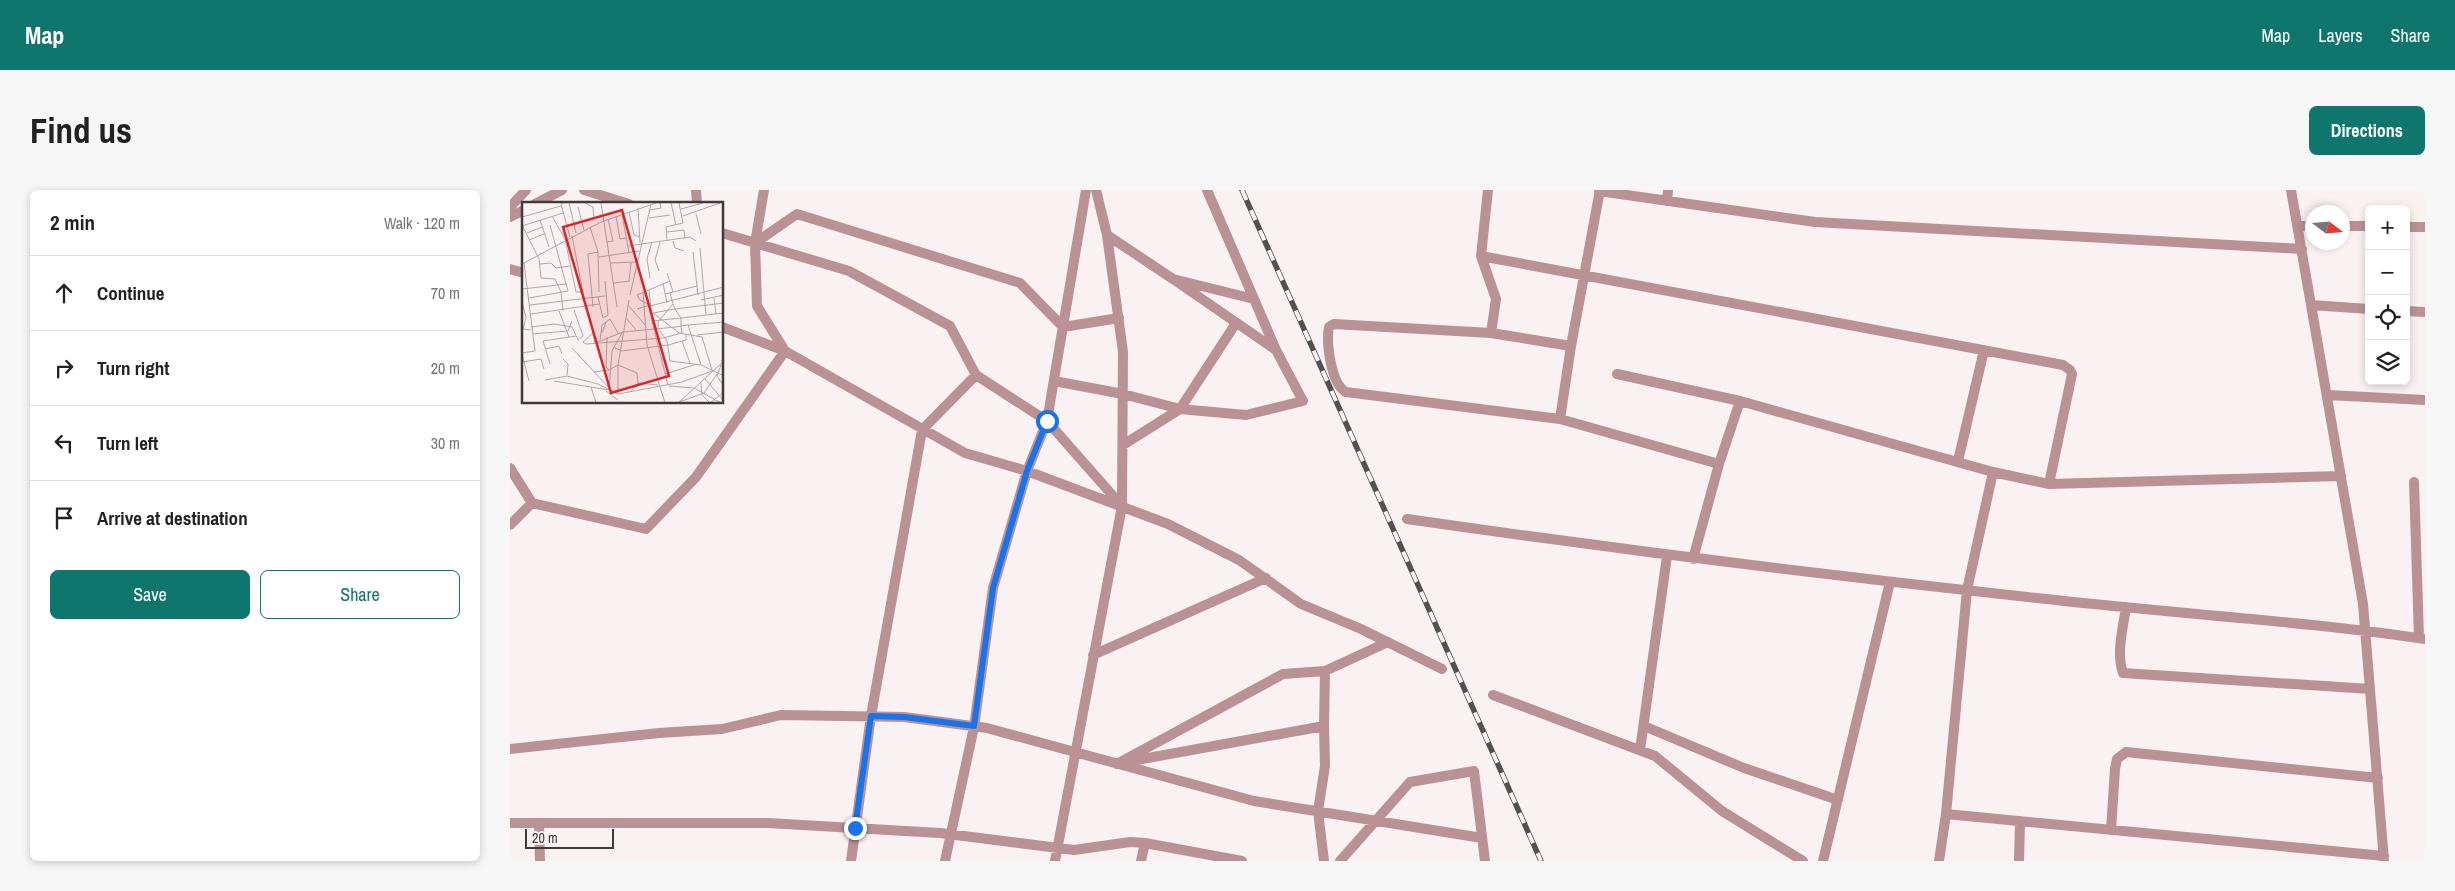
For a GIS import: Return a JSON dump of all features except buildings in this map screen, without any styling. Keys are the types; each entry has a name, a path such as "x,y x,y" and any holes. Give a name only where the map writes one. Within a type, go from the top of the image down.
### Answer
{"street":[{"path":"510,207 526,190"},
{"path":"539,202 562,190"},
{"path":"584,190 623,202"},
{"path":"764,190 755,243 757,306 785,351"},
{"path":"945,861 974,726 993,588 1027,471 1047,421 1086,190"},
{"path":"1055,861 1122,506 1124,352 1107,235 1096,190"},
{"path":"1054,381 1123,394 1180,409 1246,415 1302,401 1276,350 1207,190"},
{"path":"1488,190 1481,256 1496,298 1491,333"},
{"path":"1666,201 1668,190"},
{"path":"1946,814 2384,859 2363,604 2291,190"},
{"path":"1560,419 1571,346 1600,191 1815,222 2302,249"},
{"path":"510,217 522,211"},
{"path":"755,243 797,214 1020,283 1063,326"},
{"path":"2298,226 2305,226"},
{"path":"2350,226 2365,226"},
{"path":"2410,227 2425,227"},
{"path":"724,233 850,271 950,326 976,375 1047,421 1122,506"},
{"path":"1107,235 1276,350"},
{"path":"1481,256 1585,274 2063,366 2070,370 2072,374 2050,484"},
{"path":"1173,279 1254,299"},
{"path":"2311,305 2365,309"},
{"path":"2410,311 2425,312"},
{"path":"1063,326 1119,318"},
{"path":"1122,445 1180,409 1236,323"},
{"path":"1571,346 1491,333 1334,324 1329,327 1327,334 1332,366 1338,386 1346,392 1560,419 1719,464"},
{"path":"724,329 785,351 965,453 1027,471 1168,524 1239,560 1302,604 1388,642 1442,669"},
{"path":"1958,461 1984,350"},
{"path":"510,468 532,503 646,529 696,477 785,351"},
{"path":"1617,374 1740,401 1993,472 2050,484 2341,476"},
{"path":"851,861 871,716 922,430 976,375"},
{"path":"2327,395 2425,400"},
{"path":"1693,559 1719,464 1740,401"},
{"path":"1939,861 1946,814 1967,590 1993,472"},
{"path":"1407,519 1667,556 1890,582 2365,630 2422,638 2415,539 2414,482"},
{"path":"510,525 532,503"},
{"path":"2415,539 2425,544"},
{"path":"1640,750 1667,556"},
{"path":"1093,655 1266,578"},
{"path":"1823,861 1890,582"},
{"path":"2126,607 2120,654 2120,664 2123,673 2370,689"},
{"path":"1118,764 1283,674 1325,671 1388,642"},
{"path":"1324,861 1318,811 1325,766 1325,671"},
{"path":"1493,695 1654,756 1722,811 1804,861"},
{"path":"510,749 659,733 722,729 781,715 904,717 974,726 1254,801 1482,838"},
{"path":"1118,764 1324,726"},
{"path":"1644,726 1744,768 1838,800"},
{"path":"2111,830 2114,769 2117,759 2126,752 2378,778"},
{"path":"1340,861 1410,782 1474,772 1485,861"},
{"path":"2018,861 2020,822"},
{"path":"510,823 768,823 952,834 1074,850 1130,842 1145,843 1236,860"},
{"path":"539,823 540,861"},
{"path":"1141,861 1145,843"}],"railway":[{"path":"1242,190 1541,861"}],"route":[{"path":"855,828 871,716 904,717 974,726 993,588 1027,471 1047,421"}]}
